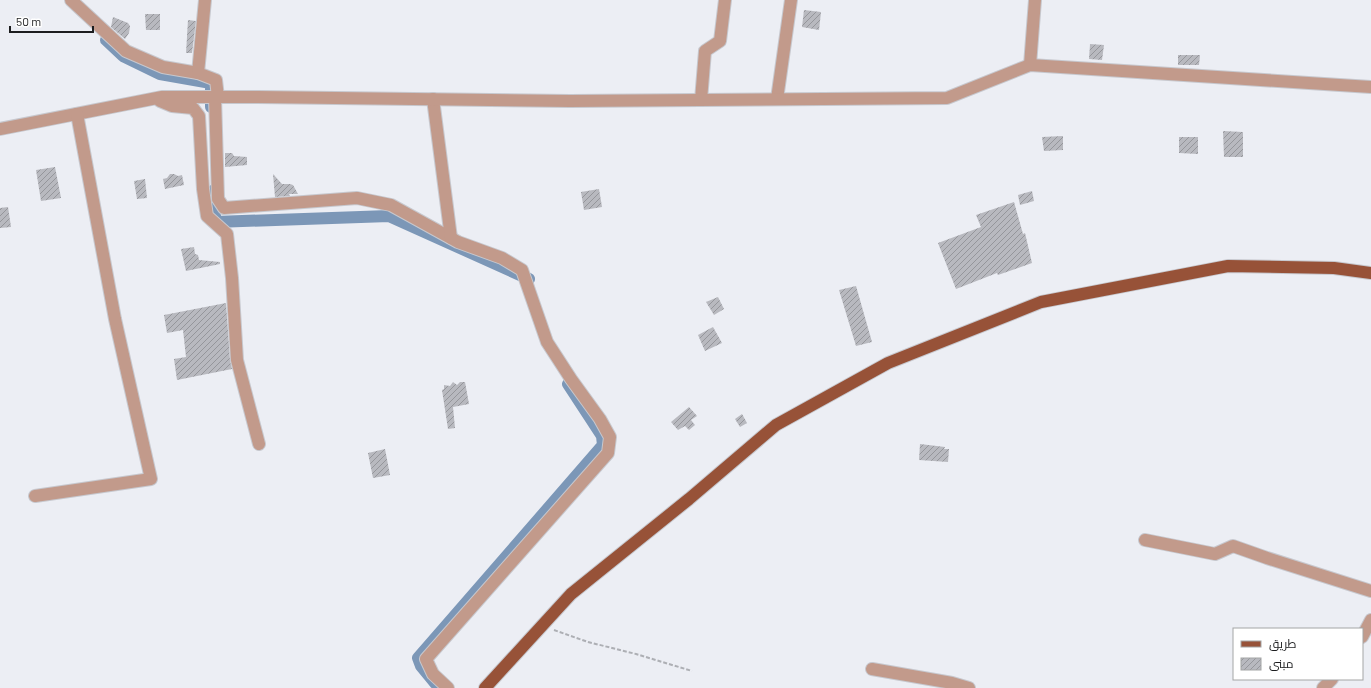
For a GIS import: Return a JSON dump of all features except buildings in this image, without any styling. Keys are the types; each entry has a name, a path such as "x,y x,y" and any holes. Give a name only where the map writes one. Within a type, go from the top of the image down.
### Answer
{"main road":[{"path":"485,688 571,594 776,425 888,363 1041,302 1228,266 1334,268 1371,273"}],"street":[{"path":"71,0 126,51 163,67 198,73 216,80 218,199 224,208 357,198 391,205 458,242 502,258 522,270 547,342 571,379 600,419 610,437 608,453 426,660 433,674 448,688"},
{"path":"198,73 205,0"},
{"path":"701,100 705,51 720,41 725,0"},
{"path":"777,99 791,0"},
{"path":"1030,65 1035,0"},
{"path":"0,129 162,97 570,101 947,98 1030,65 1371,86"},
{"path":"155,99 172,106 193,108 200,116 203,189 207,216 227,234 232,278 236,360 259,444"},
{"path":"433,99 451,238"},
{"path":"35,496 151,479 115,319 77,114"},
{"path":"1145,540 1215,554 1233,546 1371,591"},
{"path":"1363,635 1371,620"},
{"path":"872,670 952,683 969,688"},
{"path":"1323,688 1331,680"}],"path":[{"path":"552,628 558,632 588,642 636,654 692,672"}],"waterway":[{"path":"106,40 123,56 160,74 211,83 211,107"},
{"path":"214,190 215,222 389,216 529,279"},
{"path":"435,683 421,666 418,658 603,445 602,436 568,384"}]}
